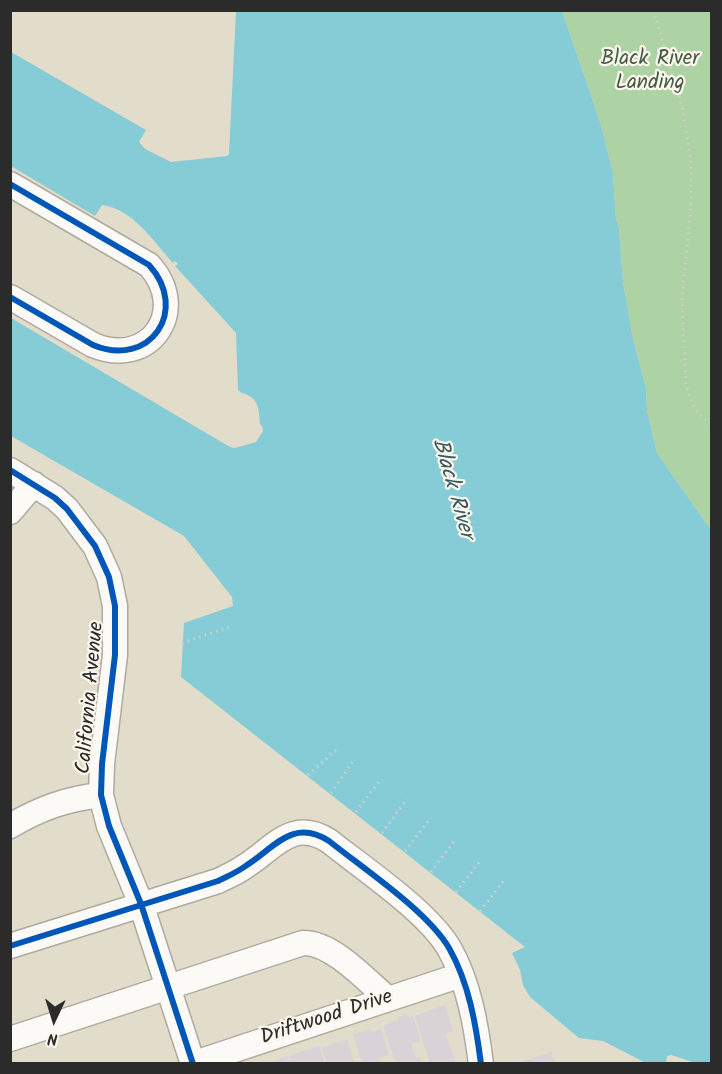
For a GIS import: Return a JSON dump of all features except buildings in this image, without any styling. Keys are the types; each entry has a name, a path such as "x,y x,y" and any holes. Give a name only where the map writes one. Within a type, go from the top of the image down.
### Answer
{"street":[{"path":"10,184 148,265 158,275 165,288 167,304 158,331 150,340 136,348 123,351 106,350 10,297"},
{"name":"California Avenue","path":"10,470 34,484 67,509 104,562 113,590 116,621 115,655 102,764 101,795 109,826 141,904 193,1063"},
{"path":"10,512 34,484"},
{"path":"10,826 64,800 101,795"},
{"path":"10,946 207,885 248,865 287,835 309,832 324,837 404,901 443,940 461,975 473,1016 481,1064"},
{"path":"10,1039 308,943 323,947 338,956 388,999"},
{"name":"Driftwood Drive","path":"193,1063 461,975"}],"path":[{"path":"652,10 682,106 691,161 690,212 682,300 686,384 697,412 711,424"},
{"path":"711,454 711,483"},
{"path":"182,643 229,627"},
{"path":"308,775 338,748"},
{"path":"331,793 354,760"},
{"path":"356,812 380,780"},
{"path":"382,833 407,799"},
{"path":"405,851 430,819"},
{"path":"431,872 456,839"},
{"path":"456,892 481,860"},
{"path":"480,911 505,879"}],"green space":[{"name":"Black River Landing","path":"562,11 711,11 711,530 657,453 647,410 646,388 633,339 623,282 613,173 600,122"}],"water":[{"name":"Black River","path":"236,11 562,11 600,122 613,173 623,282 633,339 646,388 647,410 657,453 711,530 711,1063 696,1063 671,1055 667,1056 666,1063 646,1063 603,1041 579,1038 530,997 523,985 520,970 512,953 525,947 181,677 184,623 233,606 232,597 184,536 11,436 11,318 230,447 235,448 256,442 263,431 256,403 251,397 238,390 236,333 175,266 178,264 175,261 173,263 142,227 123,213 102,205 95,216 11,166 11,52 146,130 139,142 145,149 171,162 227,156 229,154"}],"cycle path":[{"path":"10,184 149,265 161,282 166,300 164,316 158,331 147,342 132,349 113,350 93,345 10,297"},
{"path":"10,470 55,498 67,509 95,546 109,577 115,606 115,655 102,764 101,795 109,826 141,904 193,1064"},
{"path":"10,946 218,881 244,867 285,838 305,833 316,835 329,841 394,891 439,934 456,961 467,990 481,1064"}]}
